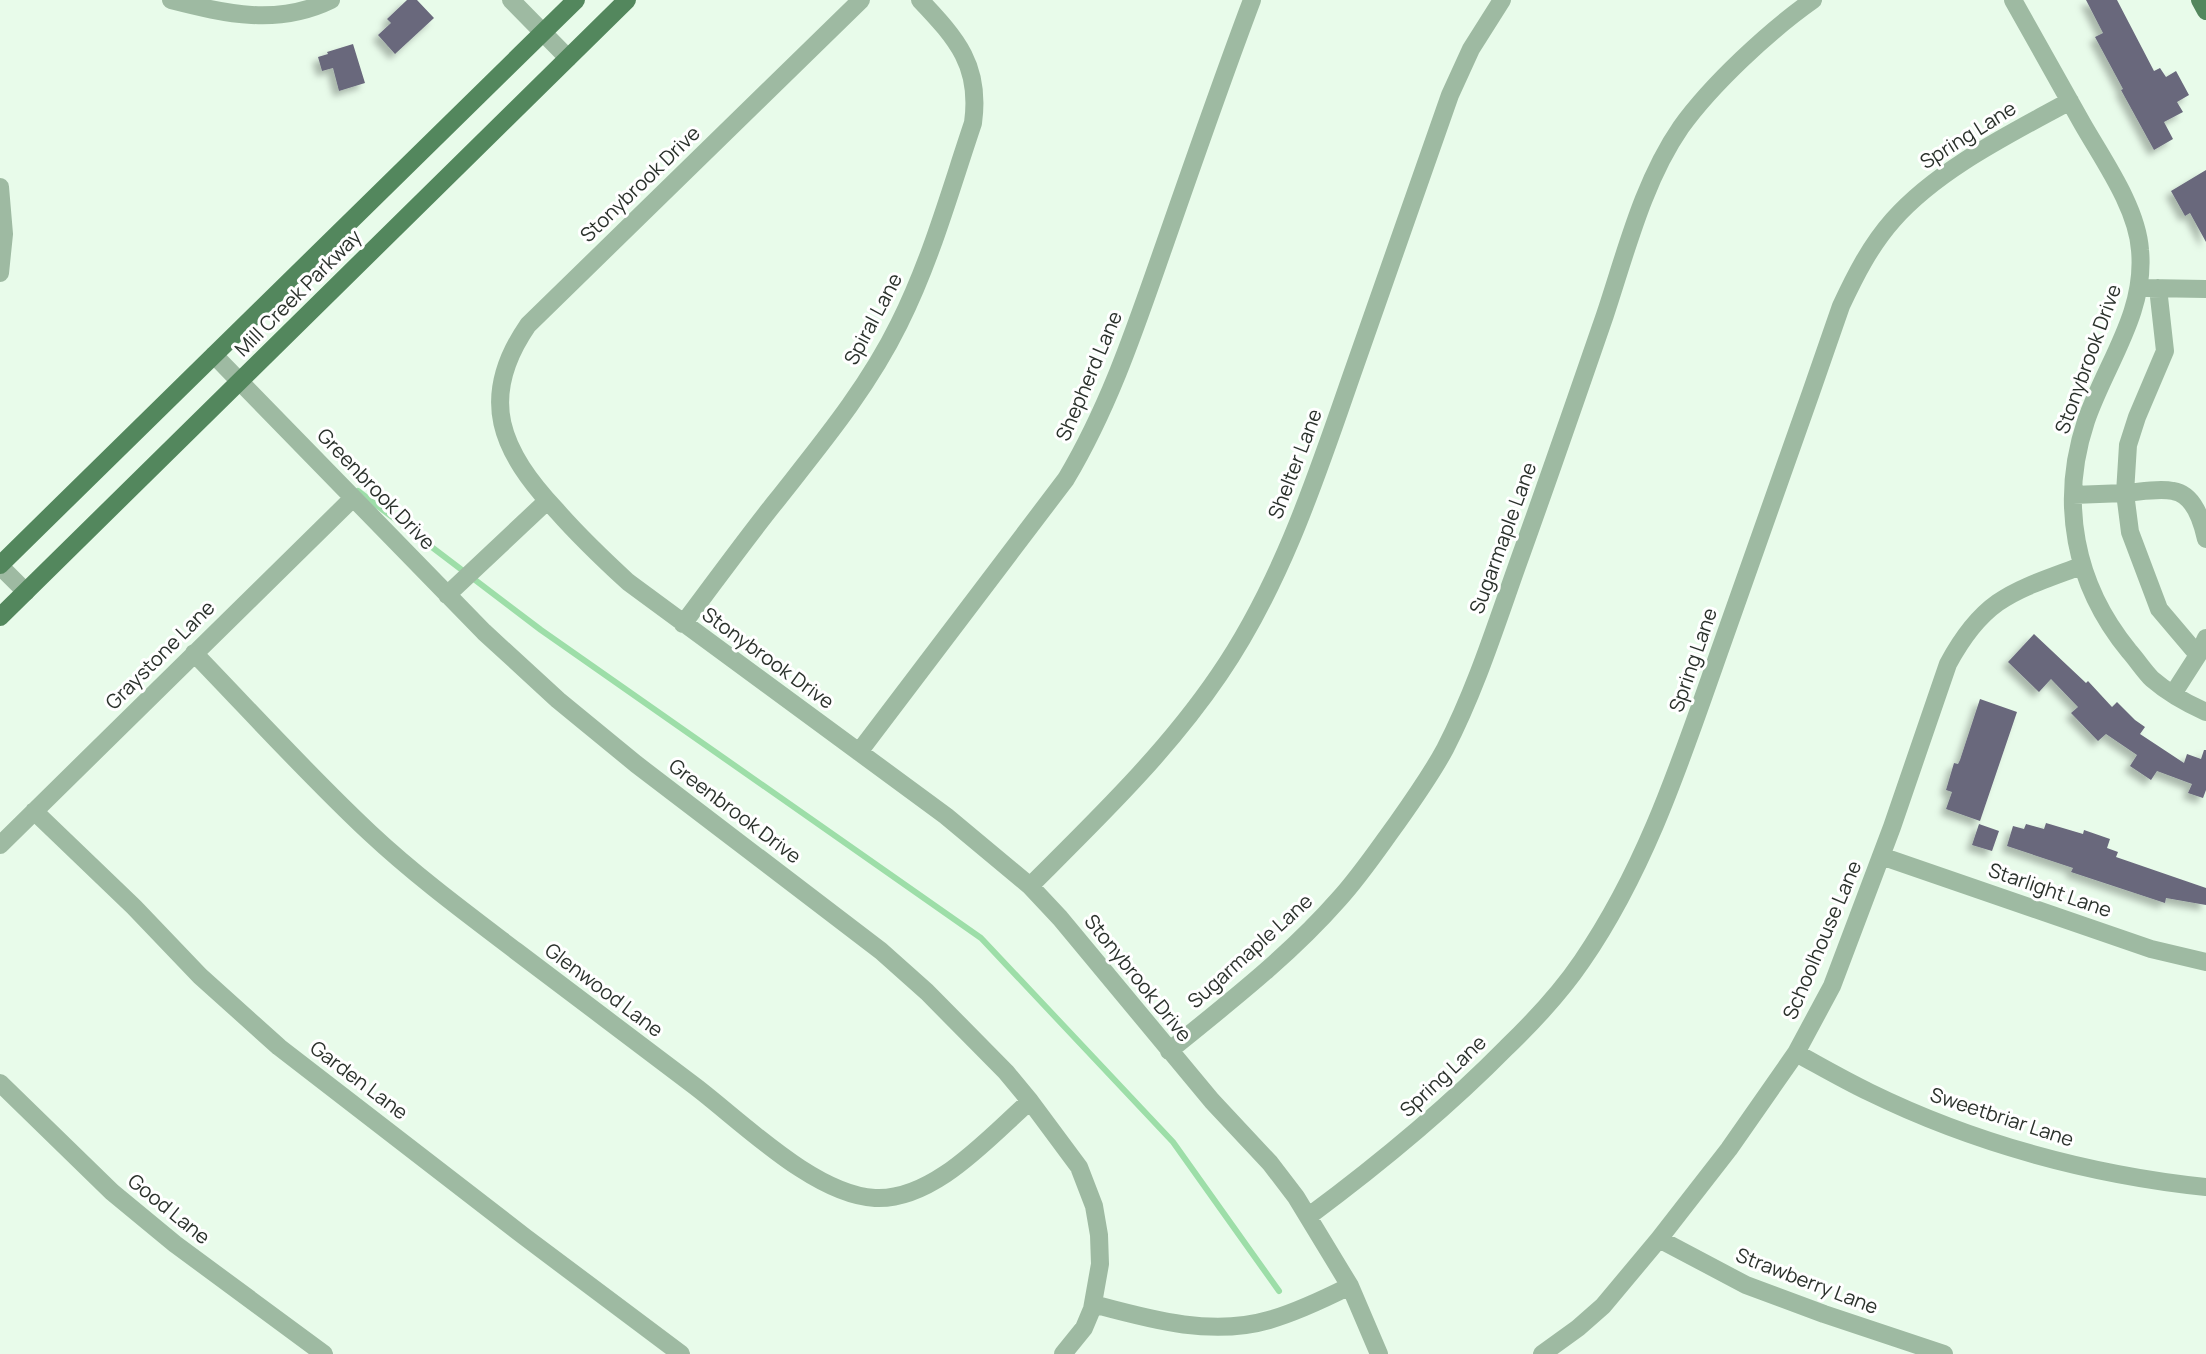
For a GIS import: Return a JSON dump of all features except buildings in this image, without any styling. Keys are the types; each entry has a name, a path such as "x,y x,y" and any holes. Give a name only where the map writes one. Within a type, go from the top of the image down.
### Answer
{"main road":[{"name":"Mill Creek Parkway","path":"0,565 576,0"},
{"name":"Mill Creek Parkway","path":"0,617 627,0"},
{"path":"2200,0 2206,11"}],"street":[{"path":"171,0 224,14 245,16 282,14 307,9 332,0"},
{"path":"511,0 568,58"},
{"name":"Stonybrook Drive","path":"861,0 528,325 514,345 505,367 500,390 500,415 506,438 515,460 547,501 587,544 628,582 946,816 1030,885 1212,1101 1270,1163 1309,1216 1350,1286 1379,1354"},
{"name":"Spiral Lane","path":"683,624 844,414 899,326 925,269 973,123 975,88 965,56 951,33 920,0"},
{"name":"Shepherd Lane","path":"859,752 1059,489 1086,445 1104,409 1135,329 1222,78 1252,0"},
{"name":"Shelter Lane","path":"1030,885 1108,807 1190,716 1225,666 1271,586 1334,428 1450,95 1471,49 1502,0"},
{"name":"Sugarmaple Lane","path":"1169,1051 1289,950 1338,901 1363,871 1417,795 1444,750 1484,660 1571,416 1644,201 1659,164 1680,128 1697,107 1756,46 1813,0"},
{"name":"Stonybrook Drive","path":"2013,0 2108,167 2132,216 2140,247 2141,268 2149,288 2131,320 2087,419 2079,445 2073,495 2076,540 2082,566 2102,612 2120,640 2152,678 2173,694 2206,712"},
{"name":"Spring Lane","path":"1309,1216 1424,1126 1481,1074 1526,1029 1581,963 1611,916 1633,875 1670,790 1841,306 1867,255 1892,221 1923,190 1945,173 2070,101"},
{"path":"0,187 4,234 0,273"},
{"path":"2173,694 2202,646 2158,609 2130,532 2125,493 2128,445 2137,417 2165,351 2149,288 2206,289"},
{"name":"Greenbrook Drive","path":"214,355 447,595 558,699 636,764 881,951 927,992 1006,1072 1079,1167 1094,1206 1099,1235 1100,1264 1093,1304 1084,1329 1063,1354"},
{"path":"2073,495 2174,490 2194,504 2202,521 2206,538"},
{"name":"Graystone Lane","path":"0,845 353,498"},
{"path":"447,595 547,501"},
{"path":"0,565 26,592"},
{"name":"Schoolhouse Lane","path":"1542,1354 1578,1329 1604,1306 1735,1140 1796,1053 1832,986 1881,856 1948,664 1961,641 1977,620 2004,598 2019,589 2082,566"},
{"name":"Glenwood Lane","path":"194,653 370,833 435,890 814,1178 855,1195 890,1198 911,1193 932,1183 972,1153 1030,1101"},
{"name":"Garden Lane","path":"34,811 134,907 200,976 279,1047 681,1354"},
{"name":"Starlight Lane","path":"1881,856 2151,950 2206,962"},
{"name":"Sweetbriar Lane","path":"1796,1053 1868,1092 1973,1135 2028,1152 2116,1173 2206,1187"},
{"name":"Good Lane","path":"0,1083 76,1160 112,1192 175,1244 324,1354"},
{"name":"Strawberry Lane","path":"1659,1239 1746,1285 1944,1354"},
{"path":"1093,1304 1180,1325 1226,1326 1268,1320 1311,1305 1350,1286"}],"waterway":[{"path":"358,491 541,630 981,938 1173,1142 1279,1291"}]}
